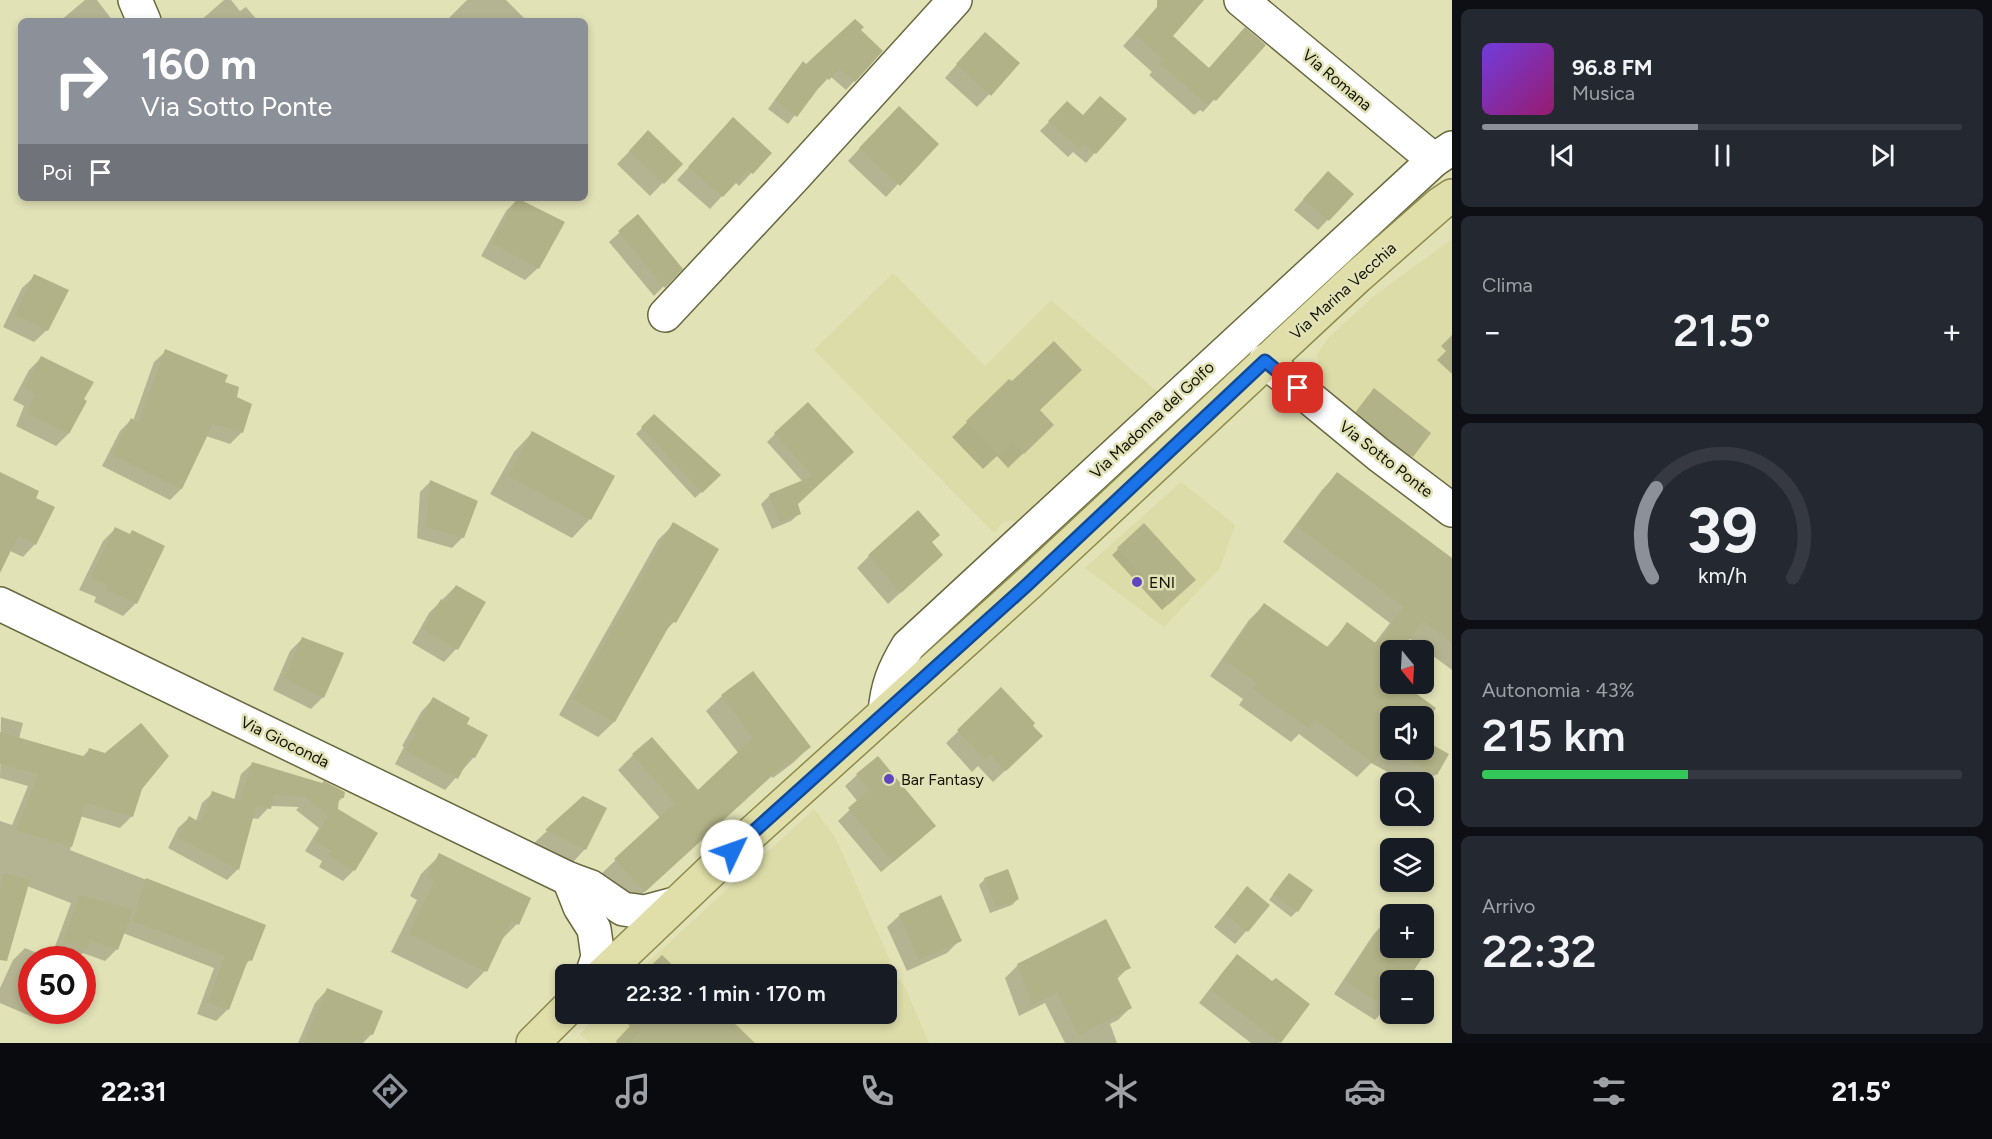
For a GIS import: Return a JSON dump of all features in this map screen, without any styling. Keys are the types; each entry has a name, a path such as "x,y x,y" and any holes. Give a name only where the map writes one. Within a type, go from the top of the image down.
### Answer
{"main road":[{"name":"Via Marina Vecchia","path":"613,964 732,851 1028,584 1356,277 1452,196"},
{"path":"532,1043 555,1021"}],"street":[{"path":"135,0 143,18"},
{"path":"665,315 955,0"},
{"name":"Via Romana","path":"1241,0 1443,154"},
{"name":"Via Madonna del Golfo","path":"885,713 887,691 896,665 908,646 1443,154"},
{"name":"Via Sotto Ponte","path":"1265,361 1452,510"},
{"name":"Via Gioconda","path":"0,604 569,879 591,887 623,909 645,912 675,904"},
{"path":"569,879 580,907 594,929 598,957 596,964"}],"shaded area":[{"path":"1452,239 1452,495 1347,414 1324,386 1317,355 1328,338 1374,296"},
{"path":"893,273 985,366 1051,300 1161,395 1031,519 1003,522 994,533 814,350"},
{"path":"1181,482 1235,525 1220,568 1164,627 1085,568"},
{"path":"814,809 835,837 890,964 646,964"},
{"path":"897,978 905,987 929,1043 591,1043 579,1035 589,1024 897,1024"}],"building":[{"path":"1157,0 1204,0 1173,36 1209,68 1245,27 1266,45 1216,101 1213,99 1207,104 1159,63 1163,59 1134,34 1157,7"},
{"path":"855,19 864,27 861,30 883,51 855,82 840,69 829,80 826,78 797,117 775,100 803,61 806,64"},
{"path":"985,32 1020,63 991,96 956,64"},
{"path":"1100,96 1127,119 1096,154 1083,143 1079,148 1048,121 1067,101 1083,115"},
{"path":"899,106 939,144 900,186 859,148"},
{"path":"733,117 772,153 753,174 748,170 723,197 688,167"},
{"path":"648,130 683,164 664,184 629,151"},
{"path":"1328,171 1354,194 1329,221 1303,199"},
{"path":"515,201 523,201 565,222 539,269 492,243"},
{"path":"638,214 683,269 665,288 618,231"},
{"path":"34,274 69,290 48,331 15,315"},
{"path":"1054,341 1082,370 1040,410 1054,425 1024,454 1012,442 999,456 966,421 1009,379 1012,381"},
{"path":"165,349 228,375 225,382 239,387 237,397 252,404 243,433 213,424 182,489 112,454 131,418 139,423"},
{"path":"41,356 94,382 84,399 87,401 69,434 27,413 36,394 25,387"},
{"path":"1374,388 1431,433 1413,457 1356,412"},
{"path":"808,402 854,452 798,504 801,514 780,522 769,494 813,476 774,433"},
{"path":"654,414 721,475 702,493 641,427"},
{"path":"532,431 615,476 591,520 508,476"},
{"path":"0,472 39,491 36,498 55,507 36,545 18,536 0,573"},
{"path":"1337,472 1452,558 1452,643 1423,621 1409,640 1380,640 1380,694 1417,694 1433,706 1380,706 1380,754 1373,763 1314,719 1308,728 1253,689 1257,683 1224,660 1264,603 1329,648 1347,622 1377,644 1404,607 1297,526"},
{"path":"430,480 478,501 464,538 426,527"},
{"path":"918,510 940,535 932,542 943,555 901,593 868,555"},
{"path":"673,522 719,549 676,623 672,621 615,722 573,699"},
{"path":"1144,523 1196,580 1168,605 1117,548"},
{"path":"115,527 130,534 132,530 165,546 137,604 105,589 107,585 91,577"},
{"path":"456,585 486,602 458,650 423,630 441,599 446,602"},
{"path":"302,637 344,653 324,698 284,678"},
{"path":"753,671 811,747 789,764 787,762 645,892 614,859 675,803 632,754 652,737 698,790 753,738 721,695"},
{"path":"1001,687 1035,723 1033,726 1043,736 1006,771 991,755 985,760 957,730"},
{"path":"433,697 470,718 467,724 488,735 475,758 470,756 458,779 406,751"},
{"path":"141,723 169,756 142,789 133,817 86,803 72,847 16,830 39,774 0,764 0,732 86,757 89,748 105,753"},
{"path":"1434,746 1449,754 1437,775 1409,760 1434,760"},
{"path":"878,756 936,826 893,862 848,808 869,790 856,774"},
{"path":"252,762 322,783 324,781 345,792 344,798 339,798 338,809 378,833 355,871 328,855 331,850 314,840 328,816 307,797 274,795 271,809 252,806 256,807 239,870 178,837 189,816 201,823 212,791 240,801"},
{"path":"583,796 607,808 586,850 545,830"},
{"path":"439,853 531,898 519,925 511,921 487,972 409,934 434,881 427,878"},
{"path":"1008,869 1019,899 996,908 984,878"},
{"path":"5,873 30,880 7,961 0,960 0,889"},
{"path":"1289,873 1313,890 1298,912 1273,894"},
{"path":"146,878 266,925 252,961 248,960 229,1010 208,1002 225,956 133,921"},
{"path":"1247,886 1270,905 1248,932 1225,914"},
{"path":"80,895 133,910 118,950 90,940 88,946 76,946 63,941"},
{"path":"941,895 962,941 919,960 899,914"},
{"path":"1106,919 1131,968 1116,975 1132,1008 1079,1035 1057,992 1032,1005 1017,964"},
{"path":"1380,928 1380,958 1422,958 1414,970 1380,970 1380,1004 1345,981"},
{"path":"1237,954 1272,981 1276,978 1310,1004 1281,1043 1210,990"},
{"path":"327,988 383,1011 373,1035 366,1033 362,1043 304,1043"},
{"path":"635,1024 735,1024 755,1043 629,1043 641,1031"}],"place":[{"name":"ENI","path":"1137,582"},
{"name":"Bar Fantasy","path":"889,779"}],"route":[{"path":"732,851 1028,584 1265,361 1298,388"}]}
